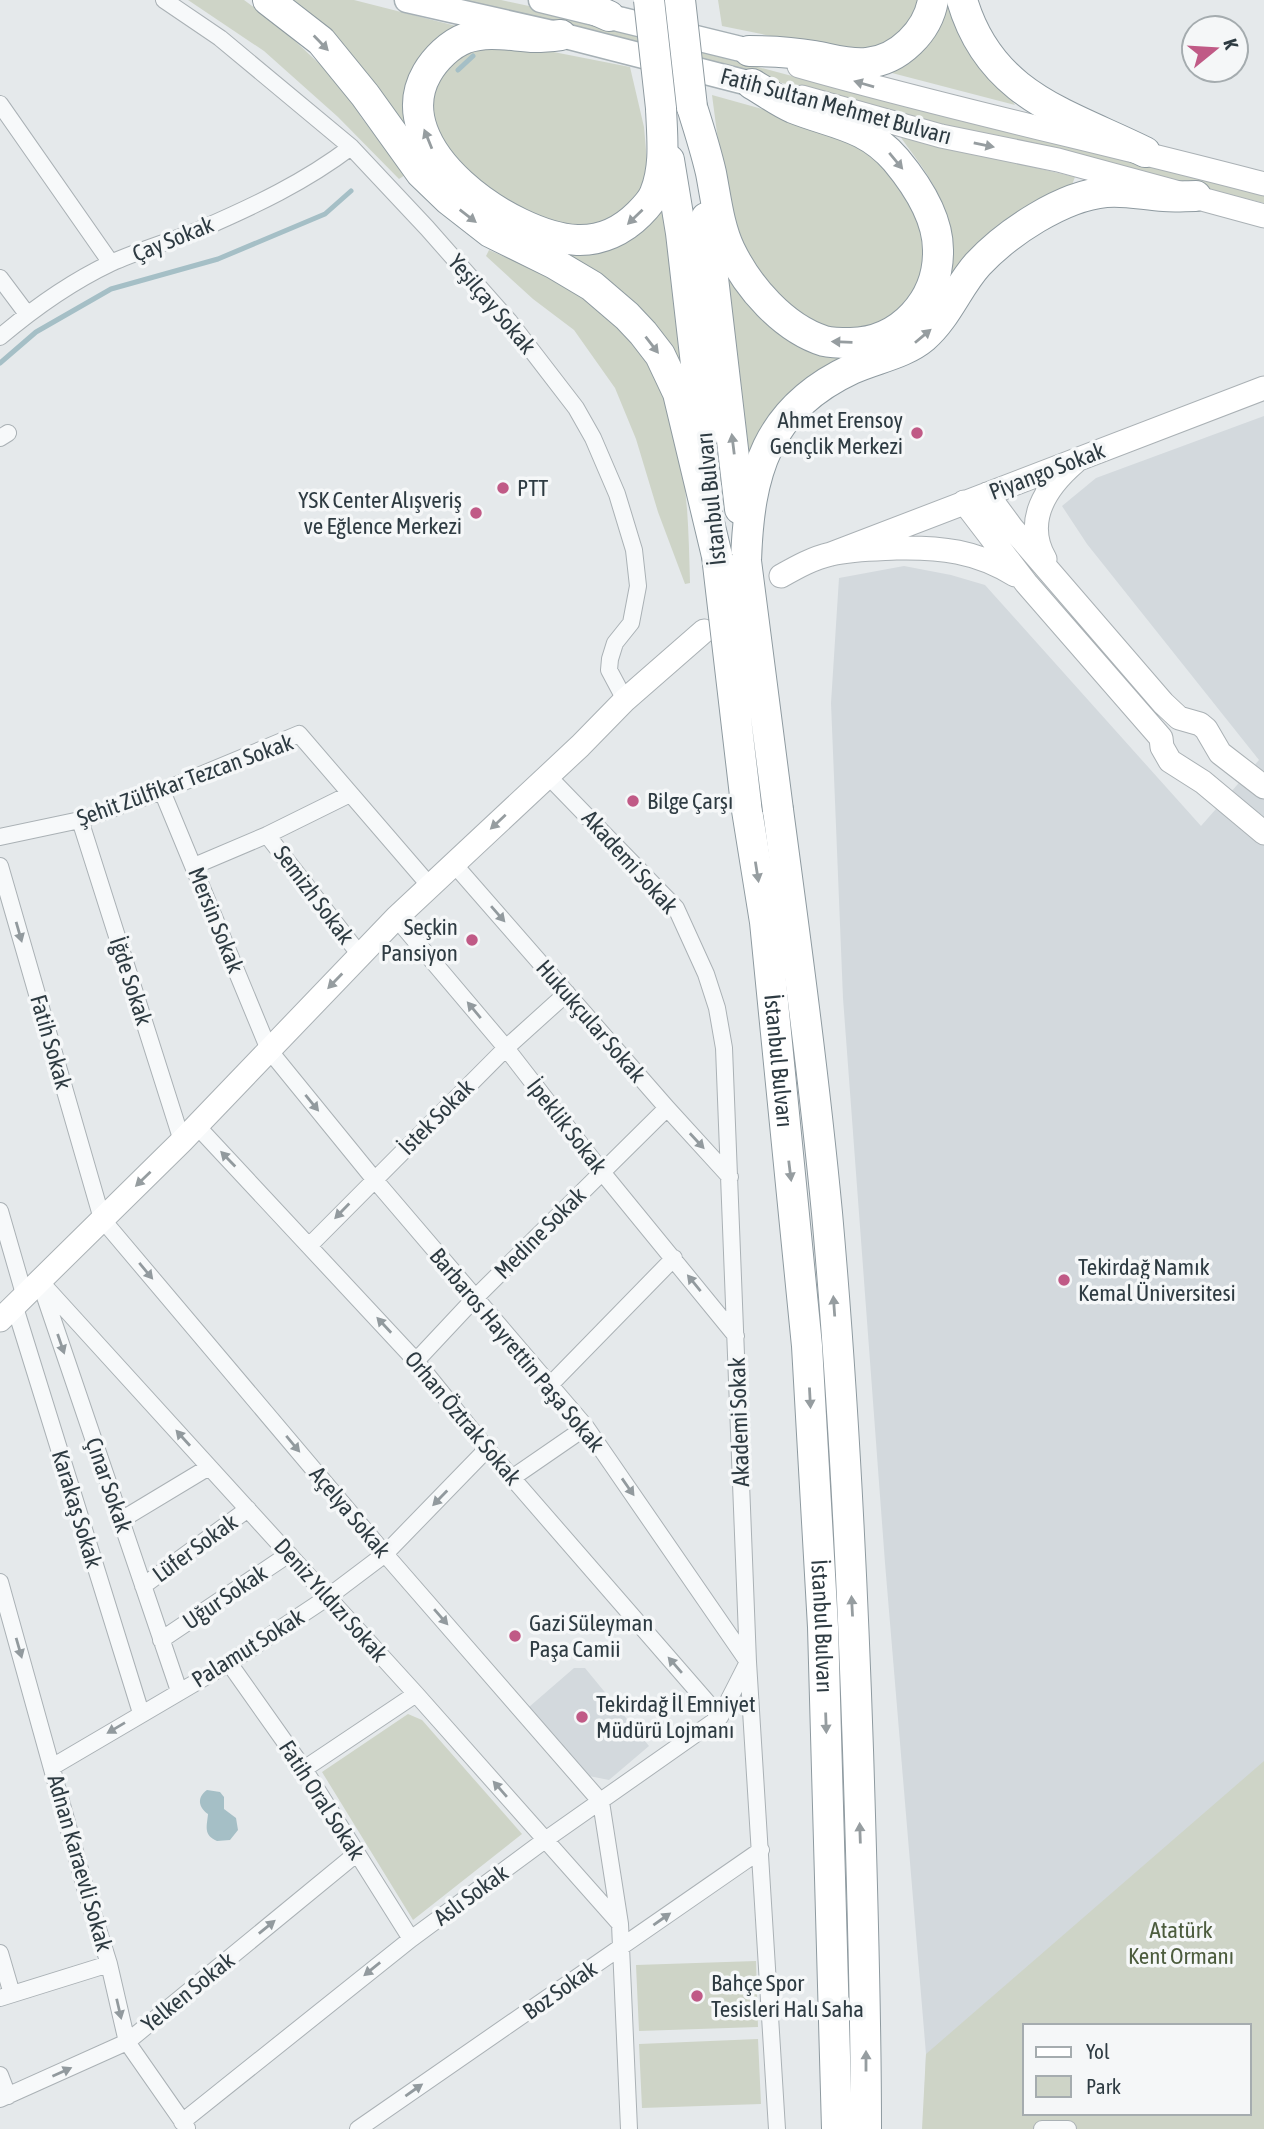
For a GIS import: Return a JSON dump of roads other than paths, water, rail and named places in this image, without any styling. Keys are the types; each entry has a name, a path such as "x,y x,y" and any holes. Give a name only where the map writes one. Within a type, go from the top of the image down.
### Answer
{"highway":[{"path":"268,0 321,41 365,95 421,173 449,200 490,232 555,264 592,286 643,333 660,355 678,393 717,556"},
{"path":"573,0 609,16"},
{"name":"İstanbul Bulvarı","path":"649,0 661,108 694,335 746,804 765,922 807,1346 823,1626 837,2129"},
{"name":"İstanbul Bulvarı","path":"680,0 746,561 806,1019 827,1214 854,1636 866,2035 866,2129"},
{"path":"749,51 776,51 867,63 882,59 913,39 924,25 933,0"},
{"path":"962,0 982,46 1024,90 1055,112 1145,152"},
{"path":"561,35 536,37 481,34 465,38 453,45 431,66 420,90 421,123 435,157 447,172 467,189 522,224 556,236 578,240 598,238 616,232 630,224 655,194 663,153 661,108"},
{"path":"692,107 710,170 722,230 738,265 760,295 800,329 825,341 867,342 885,337 915,314 934,284 939,247 922,196 896,160 864,132 788,105 752,84"},
{"path":"746,561 747,524 755,476 777,429 812,392 844,373 907,348 924,338 937,324 977,265 1001,242 1052,210 1084,197 1107,192 1196,196"}],"main road":[{"name":"Fatih Sultan Mehmet Bulvarı","path":"407,0 561,35 941,136 1058,160 1264,216"},
{"name":"Fatih Sultan Mehmet Bulvarı","path":"541,0 749,51 883,90 1145,152 1264,184"},
{"name":"Piyango Sokak","path":"831,554 1264,388"},
{"path":"1055,577 1039,550 1035,523 1037,510 1047,493 1079,459"},
{"path":"987,494 1012,528 1163,703 1179,718 1200,724 1206,729 1220,753 1264,787"},
{"path":"964,502 1026,583 1161,738"},
{"path":"781,576 831,554 870,549 927,547 955,550 997,564 1026,583"},
{"path":"19,1299 190,1134 396,918 625,700 704,631"},
{"path":"1179,718 1167,725 1161,738 1162,747 1170,761 1184,768 1264,833"},
{"path":"1184,768 1199,766 1212,743"}],"street":[{"name":"Yeşilçay Sokak","path":"164,0 220,38 351,147 509,321 576,408 593,438 617,494 634,550 638,586 631,622 615,643 609,670 625,700"},
{"path":"0,104 111,264"},
{"name":"Çay Sokak","path":"0,337 27,314 111,264 201,229 285,191 351,147"},
{"path":"0,278 27,314"},
{"name":"Şehit Zülfikar Tezcan Sokak","path":"0,837 80,820 162,791 299,734 430,886"},
{"name":"Akademi Sokak","path":"548,776 670,901 692,940 713,996 724,1048 748,1662 777,2129"},
{"name":"Mersin Sokak","path":"162,791 269,1051"},
{"path":"194,866 267,835 349,794"},
{"name":"İğde Sokak","path":"80,820 190,1134"},
{"name":"Semizh Sokak","path":"267,835 360,956"},
{"name":"Hukukçular Sokak","path":"453,863 730,1177"},
{"name":"Fatih Sokak","path":"0,866 102,1219"},
{"name":"İpeklik Sokak","path":"396,918 506,1048 602,1172 736,1336"},
{"name":"İstek Sokak","path":"310,1245 506,1048 567,993"},
{"name":"Barbaros Hayrettin Paşa Sokak","path":"269,1051 374,1179 586,1427 748,1662"},
{"name":"Medine Sokak","path":"416,1361 475,1298 667,1108"},
{"name":"Orhan Öztrak Sokak","path":"190,1134 310,1245 416,1361 487,1449 720,1717"},
{"path":"0,1210 19,1299"},
{"name":"Açelya Sokak","path":"102,1219 385,1553 601,1802"},
{"path":"550,1385 674,1258"},
{"name":"Deniz Yıldızı Sokak","path":"19,1299 209,1467 416,1694 620,1924"},
{"name":"Çınar Sokak","path":"19,1299 121,1520 179,1691"},
{"name":"Karakaş Sokak","path":"19,1299 141,1713"},
{"path":"513,1478 586,1427"},
{"name":"Palamut Sokak","path":"52,1767 229,1663 328,1597 385,1553 487,1449"},
{"path":"121,1520 209,1467"},
{"name":"Lüfer Sokak","path":"143,1586 248,1510"},
{"name":"Uğur Sokak","path":"161,1640 289,1554"},
{"name":"Adnan Karaevli Sokak","path":"0,1582 109,1964 127,2042 185,2125"},
{"name":"Aslı Sokak","path":"185,2125 411,1939 545,1840 720,1717 748,1662"},
{"name":"Fatih Oral Sokak","path":"229,1663 304,1769 411,1939"},
{"path":"304,1769 416,1694"},
{"path":"601,1802 620,1924 629,2129"},
{"name":"Boz Sokak","path":"358,2129 761,1850"},
{"name":"Yelken Sokak","path":"4,2098 127,2042 356,1854"},
{"path":"0,1953 6,1996 109,1964"},
{"path":"0,2075 4,2098"},
{"path":"1042,2129 1068,2129"}],"water":[{"path":"207,1790 220,1792 224,1797 224,1809 236,1818 238,1830 230,1840 217,1841 208,1833 208,1814 200,1802"}],"waterway":[{"path":"458,70 473,56"},
{"path":"0,363 36,332 111,289 218,259 325,214 351,191"}],"place":[{"name":"Ahmet Erensoy Gençlik Merkezi","path":"917,433"},
{"name":"PTT","path":"503,488"},
{"name":"YSK Center Alışveriş ve Eğlence Merkezi","path":"476,513"},
{"name":"Bilge Çarşı","path":"633,801"},
{"name":"Seçkin Pansiyon","path":"472,940"},
{"name":"Tekirdağ Namık Kemal Üniversitesi","path":"1064,1280"},
{"name":"Gazi Süleyman Paşa Camii","path":"515,1636"},
{"name":"Tekirdağ İl Emniyet Müdürü Lojmanı","path":"582,1717"},
{"name":"Bahçe Spor Tesisleri Halı Saha","path":"697,1996"}],"park label":[{"name":"Atatürk Kent Ormanı","path":"1181,1943"}]}
